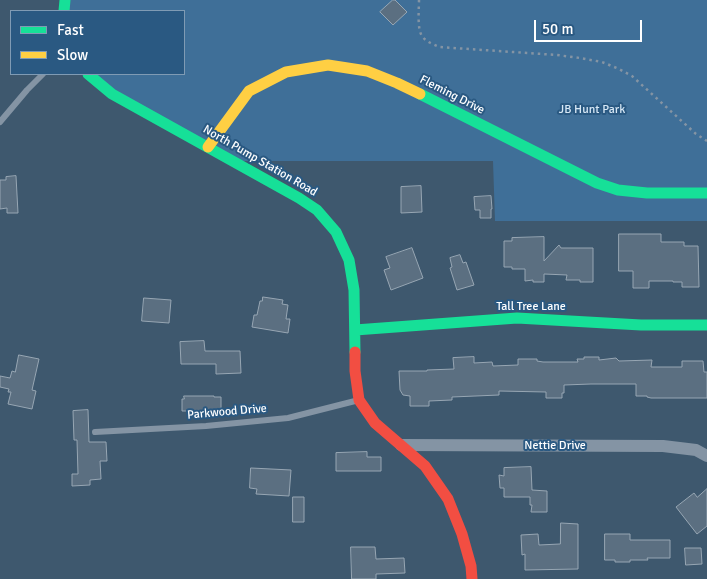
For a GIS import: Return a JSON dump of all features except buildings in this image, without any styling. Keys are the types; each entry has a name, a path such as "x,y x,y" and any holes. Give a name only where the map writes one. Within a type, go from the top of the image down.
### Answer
{"street":[{"name":"Fleming Drive","path":"208,147 249,91 286,72 328,65 367,71 397,83 597,183 618,190 647,193 707,193"},
{"name":"North Pump Station Road","path":"89,75 112,94 318,210 336,232 348,260 354,290 355,371 359,400 375,423 425,466 448,499 462,534 471,566 472,579"},
{"name":"Tall Tree Lane","path":"355,330 517,318 641,325 707,325"},
{"name":"Nettie Drive","path":"401,445 663,446 696,450 707,456"}],"lane":[{"path":"0,122 42,75"},
{"name":"Parkwood Drive","path":"95,432 206,426 288,418 359,400"}],"path":[{"path":"419,0 420,31 422,37 428,42 439,47 557,55 602,62 632,76 707,142"}],"green space":[{"name":"JB Hunt Park","path":"65,0 707,0 707,221 495,221 493,161 232,161 90,75 185,75 185,10 65,10"}],"traffic: fast":[{"path":"64,10 65,0"},
{"path":"89,75 112,94 299,198 317,210 336,232 349,260 354,290 355,352"},
{"path":"420,94 597,183 618,190 647,193 707,193"},
{"path":"355,330 517,318 641,325 707,325"}],"traffic: slow":[{"path":"208,147 249,91 286,72 328,65 367,71 420,94"}],"traffic: jam":[{"path":"355,352 355,371 359,400 375,423 425,466 448,499 462,534 471,566 472,579"}]}
